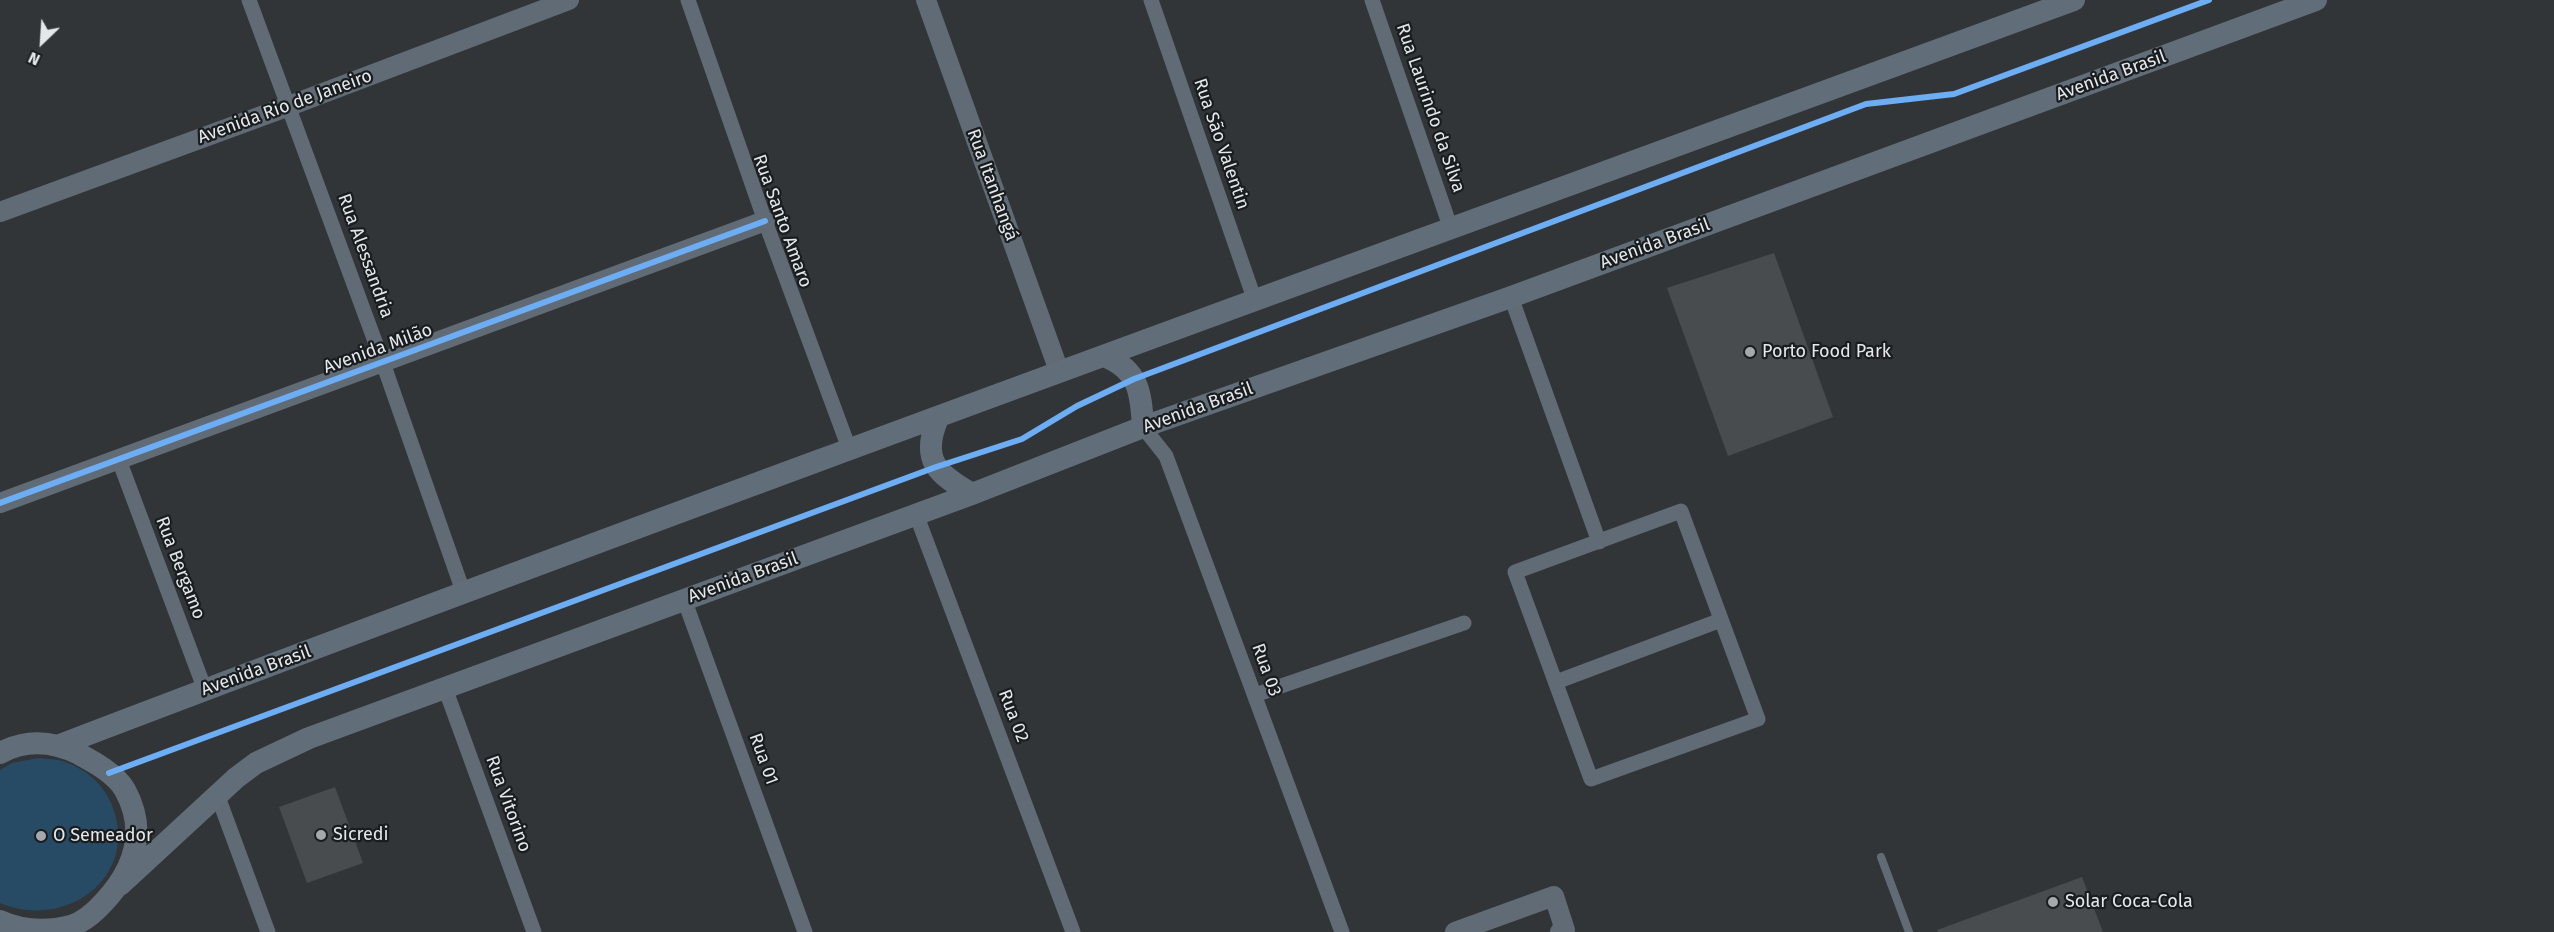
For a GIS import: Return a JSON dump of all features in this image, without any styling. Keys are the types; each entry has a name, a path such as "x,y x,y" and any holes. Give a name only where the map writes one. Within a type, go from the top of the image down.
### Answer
{"main road":[{"name":"Avenida Brasil","path":"60,745 1059,371 2074,0"},
{"name":"Avenida Brasil","path":"120,885 218,794 256,763 281,750 972,494 1143,427 1511,297 2316,0"},
{"path":"1104,356 1129,370 1134,379 1141,397 1143,427"},
{"path":"938,418 932,432 930,447 932,459 948,480 972,494"},
{"path":"0,753 20,744 60,745 109,773 124,788 133,809 136,832 134,856 120,885 78,932"},
{"path":"0,921 15,928 44,931 73,926 97,910"}],"street":[{"name":"Rua Alessandria","path":"249,0 383,363 464,594"},
{"name":"Avenida Rio de Janeiro","path":"0,212 569,0"},
{"name":"Rua Santo Amaro","path":"688,0 765,221 850,451"},
{"name":"Rua Itanhangá","path":"926,0 1059,371"},
{"name":"Rua São Valentin","path":"1151,0 1255,301"},
{"name":"Rua Laurindo da Silva","path":"1371,0 1451,229"},
{"name":"Avenida Milão","path":"0,503 765,221"},
{"path":"1511,297 1599,542"},
{"name":"Rua 03","path":"1143,427 1166,456 1342,932"},
{"name":"Rua Bergamo","path":"119,460 206,690"},
{"path":"1681,511 1721,620 1758,719 1591,779 1515,572 1681,511"},
{"name":"Rua 02","path":"916,514 1073,932"},
{"name":"Rua 01","path":"684,599 805,932"},
{"path":"1556,682 1721,620"},
{"path":"1255,695 1464,623"},
{"name":"Rua Vitorino","path":"445,688 534,932"},
{"path":"218,794 268,932"},
{"path":"1455,932 1554,896 1565,930 1560,932"}],"lane":[{"path":"1881,857 1909,932"}],"shaded area":[{"path":"38,758 59,760 72,765 91,776 101,787 109,799 117,826 117,850 109,872 94,889 74,902 51,909 26,910 0,903 0,770 12,763"}],"building":[{"name":"Porto Food Park","path":"1774,253 1833,417 1728,456 1667,288"},
{"name":"Sicredi","path":"335,787 363,863 307,883 279,807"},
{"name":"Solar Coca-Cola","path":"2082,877 2103,932 1938,932 1937,930"}],"cycle path":[{"path":"109,773 936,467 1022,439 1077,406 1134,379 1866,104 1954,94 2209,0"},
{"path":"0,503 765,221"}],"place":[{"name":"Porto Food Park","path":"1750,352"},
{"name":"Sicredi","path":"321,835"},
{"name":"O Semeador","path":"41,836"},
{"name":"Solar Coca-Cola","path":"2053,902"}]}
